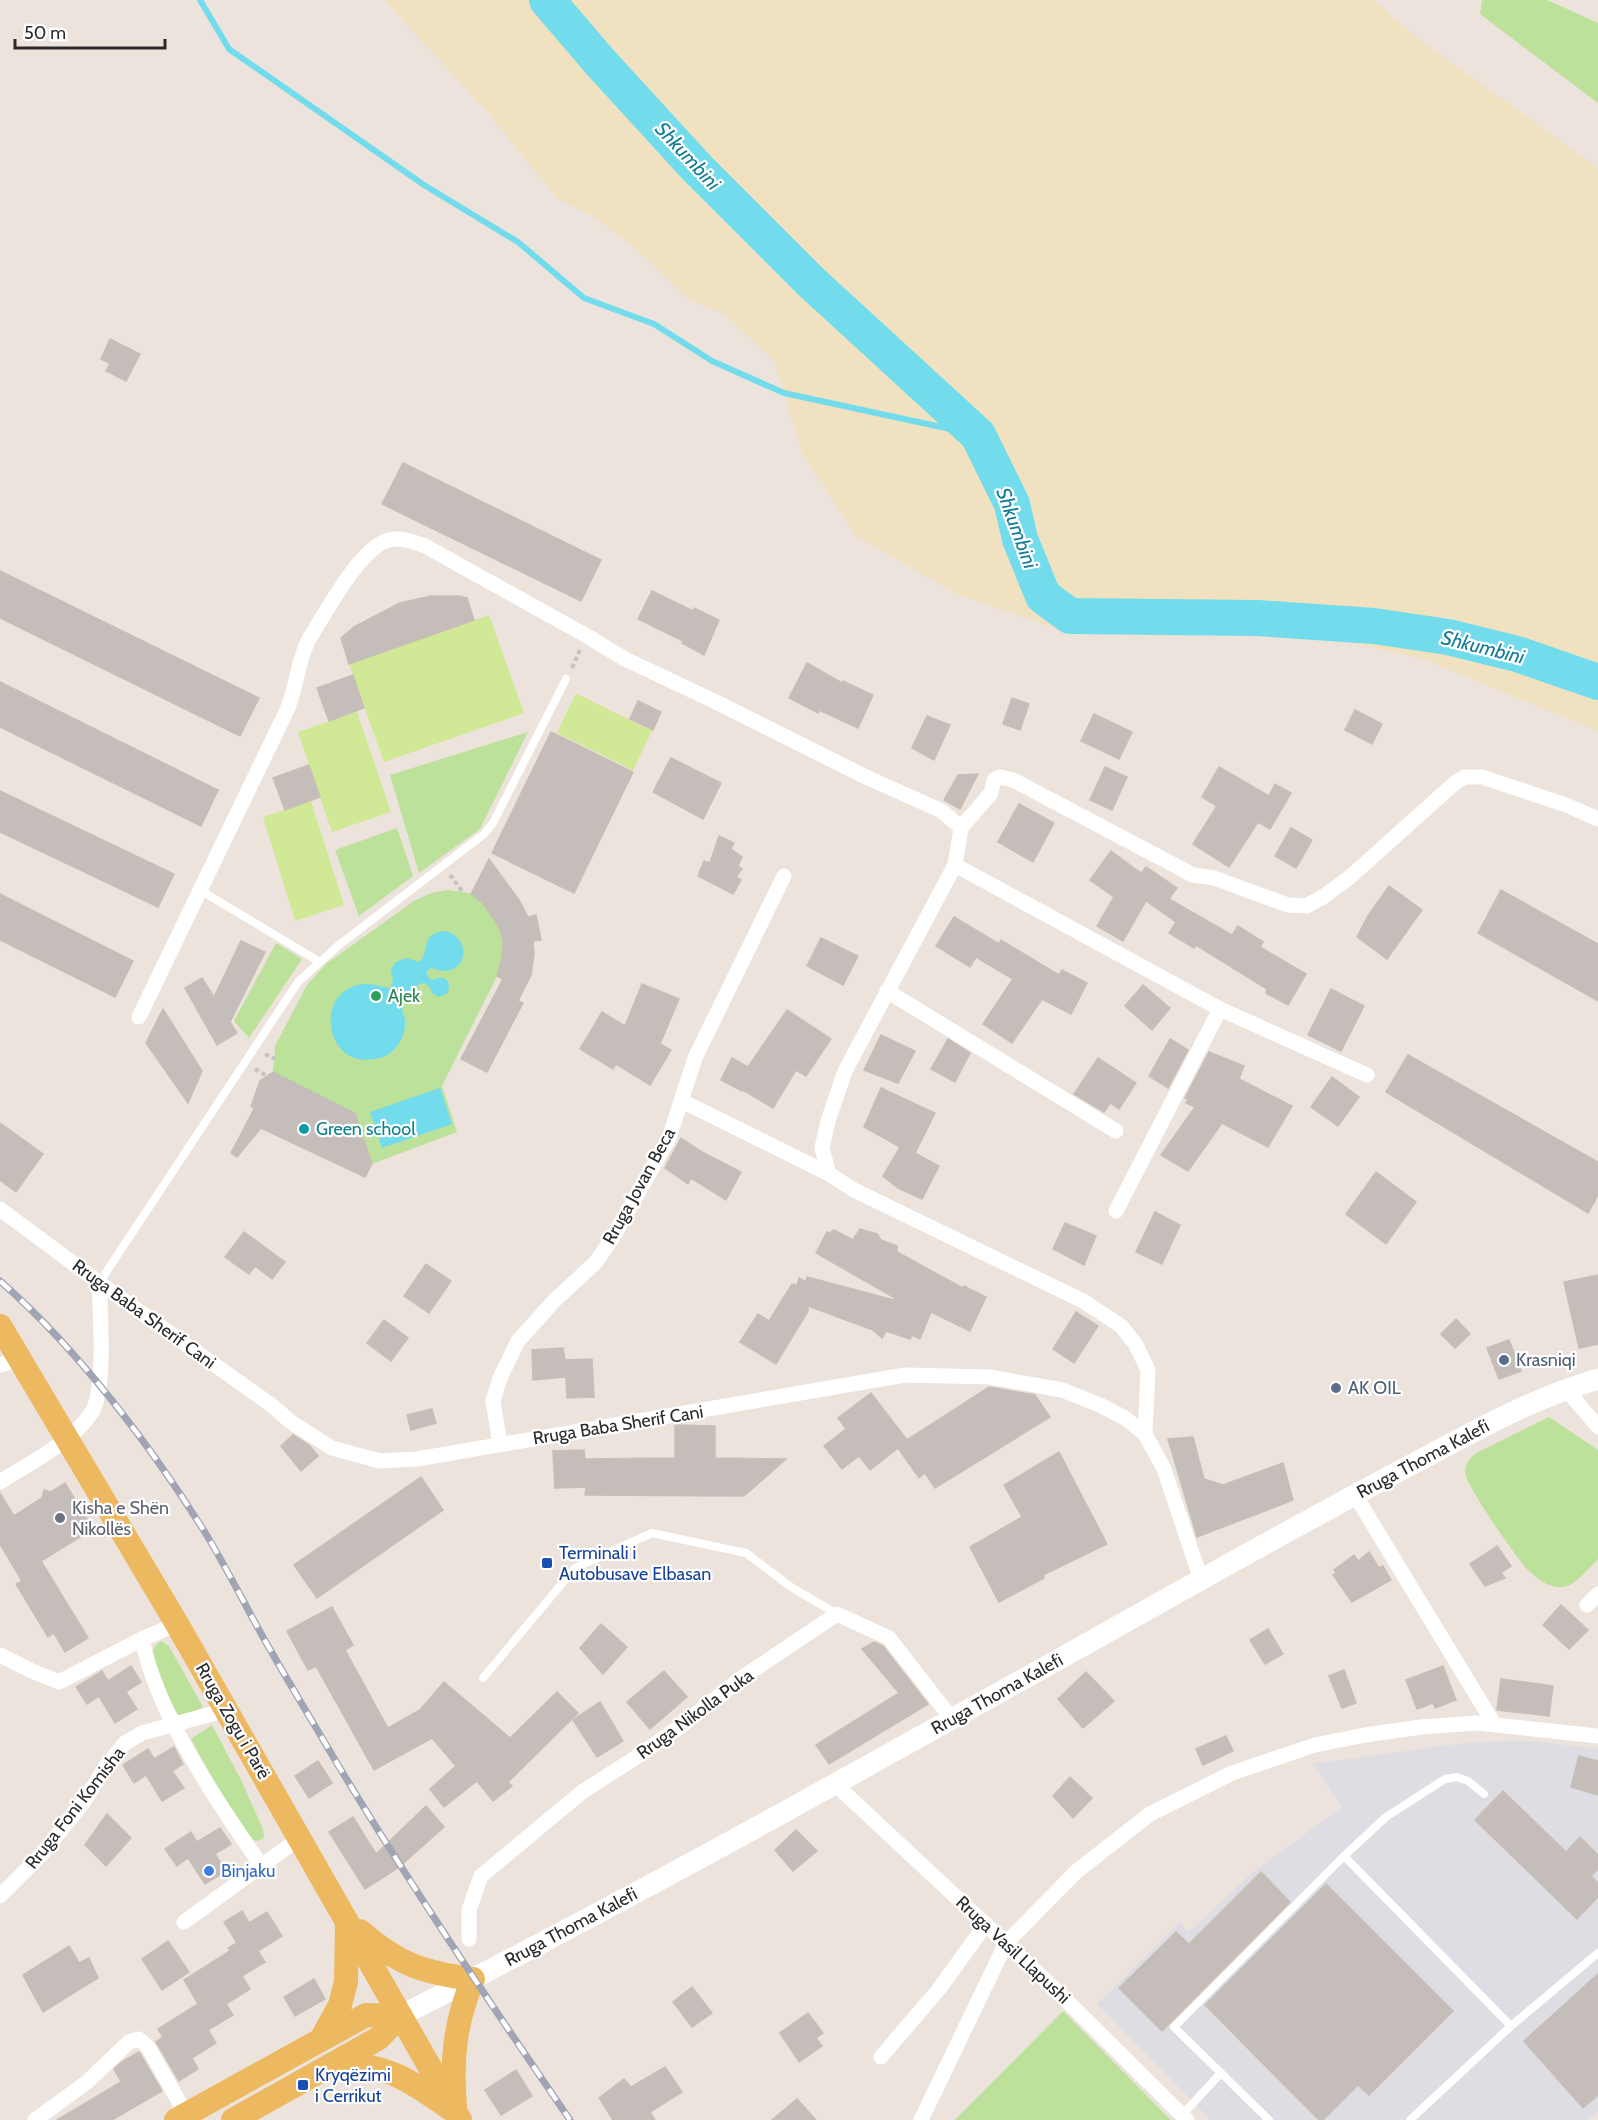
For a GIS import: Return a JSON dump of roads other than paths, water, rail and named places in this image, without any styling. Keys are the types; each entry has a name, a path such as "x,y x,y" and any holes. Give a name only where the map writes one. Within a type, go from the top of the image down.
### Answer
{"main road":[{"name":"Rruga Zogu i Parë","path":"0,1326 10,1362 68,1438 347,1919 458,2116"},
{"name":"Rruga Thoma Kalefi","path":"233,2120 379,2038 400,2016 835,1784 1355,1495 1484,1426 1565,1388 1598,1378"},
{"path":"347,1919 383,1951 413,1967 443,1976 473,1979 462,2006 456,2033 453,2076 458,2116"},
{"path":"322,2038 340,2005 346,1982 347,1919"},
{"name":"Rruga Thoma Kalefi","path":"181,2117 366,2015 400,2016"},
{"path":"335,2064 366,2065 394,2072 458,2116"}],"street":[{"path":"139,1017 287,710 294,694 302,652 362,558 378,544 392,540 403,540 425,546 625,659 866,777 942,811 961,828"},
{"path":"829,1174 822,1148 834,1101 845,1071 954,865 961,828 991,793 994,780 1006,777 1193,875 1214,878 1298,907 1313,903 1350,877 1426,807 1465,777 1482,777 1566,805 1598,819"},
{"path":"954,865 1220,1009 1368,1075"},
{"name":"Rruga Jovan Beca","path":"500,1444 493,1401 500,1378 518,1341 554,1301 596,1262 613,1237 669,1138 695,1058 784,876"},
{"path":"887,991 1116,1131"},
{"path":"1116,1211 1220,1009"},
{"path":"682,1101 829,1174 865,1195 1083,1301 1121,1326 1136,1345 1148,1370 1145,1434"},
{"name":"Rruga Baba Sherif Cani","path":"0,1209 99,1283 270,1404 291,1422 332,1448 380,1461 417,1459 905,1375 990,1377 1062,1390 1100,1405 1145,1434 1164,1469 1200,1580"},
{"path":"0,1482 68,1438 93,1411 100,1387 99,1283"},
{"path":"1565,1388 1598,1426"},
{"path":"1355,1495 1494,1724"},
{"path":"837,1614 889,1638 952,1719"},
{"name":"Rruga Nikolla Puka","path":"469,1939 469,1910 481,1876 582,1792 632,1760 744,1677 837,1614"},
{"path":"0,1655 58,1682 142,1639 177,1624"},
{"path":"142,1639 154,1680 174,1725 231,1822 261,1865"},
{"name":"Rruga Foni Komisha","path":"0,1896 42,1854 85,1800 106,1766 125,1743 142,1733 226,1710"},
{"path":"921,2120 1006,1943 1077,1871 1150,1814 1232,1773 1315,1745 1365,1735 1422,1727 1477,1723 1598,1736"},
{"name":"Rruga Vasil Llapushi","path":"835,1784 1006,1943 1184,2117"},
{"path":"184,1922 300,1838"},
{"path":"881,2057 939,1989 986,1924"},
{"path":"35,2120 87,2082 129,2042 139,2039 148,2047 181,2117"}],"lane":[{"path":"99,1283 298,982 339,945 484,834 493,823 566,679"},
{"path":"200,890 320,962"},
{"path":"483,1678 575,1568 652,1533 746,1553 791,1587 837,1614"},
{"path":"1269,2120 1174,2027 1344,1856 1386,1817 1445,1779 1458,1777 1468,1781 1484,1794"},
{"path":"1344,1856 1511,2026"},
{"path":"1410,2120 1511,2026 1598,1953"},
{"path":"1184,2117 1221,2073"}],"water":[{"name":"Ajek","path":"445,931 459,939 462,945 462,959 453,969 445,971 431,968 427,971 427,975 431,980 446,979 449,984 448,993 438,997 432,993 429,986 424,983 419,984 413,995 405,1001 402,1011 405,1028 396,1048 388,1055 375,1059 357,1059 344,1052 335,1040 331,1026 332,1011 338,998 350,988 367,984 390,988 393,982 391,969 396,962 406,958 419,962 432,935"},
{"path":"440,1088 452,1124 382,1148 370,1112"}],"waterway":[{"path":"200,0 229,49 424,185 518,242 584,298 654,324 712,361 784,393 978,435"},
{"name":"Shkumbini","path":"547,0 697,168 810,281 978,435 1012,504 1020,539 1043,596 1070,616 1257,618 1374,626 1448,637 1517,654 1598,682"}],"railway":[{"path":"0,1281 29,1308 85,1368 162,1467 213,1547 281,1669 394,1855 570,2120"}],"place":[{"name":"Ajek","path":"376,996"},
{"name":"Green school","path":"304,1129"},
{"name":"Krasniqi","path":"1504,1360"},
{"name":"AK OIL","path":"1336,1388"},
{"name":"Kisha e Shën Nikollës","path":"60,1518"},
{"name":"Terminali i Autobusave Elbasan","path":"547,1563"},
{"name":"Binjaku","path":"209,1871"},
{"name":"Kryqëzimi i Cerrikut","path":"303,2085"}]}
